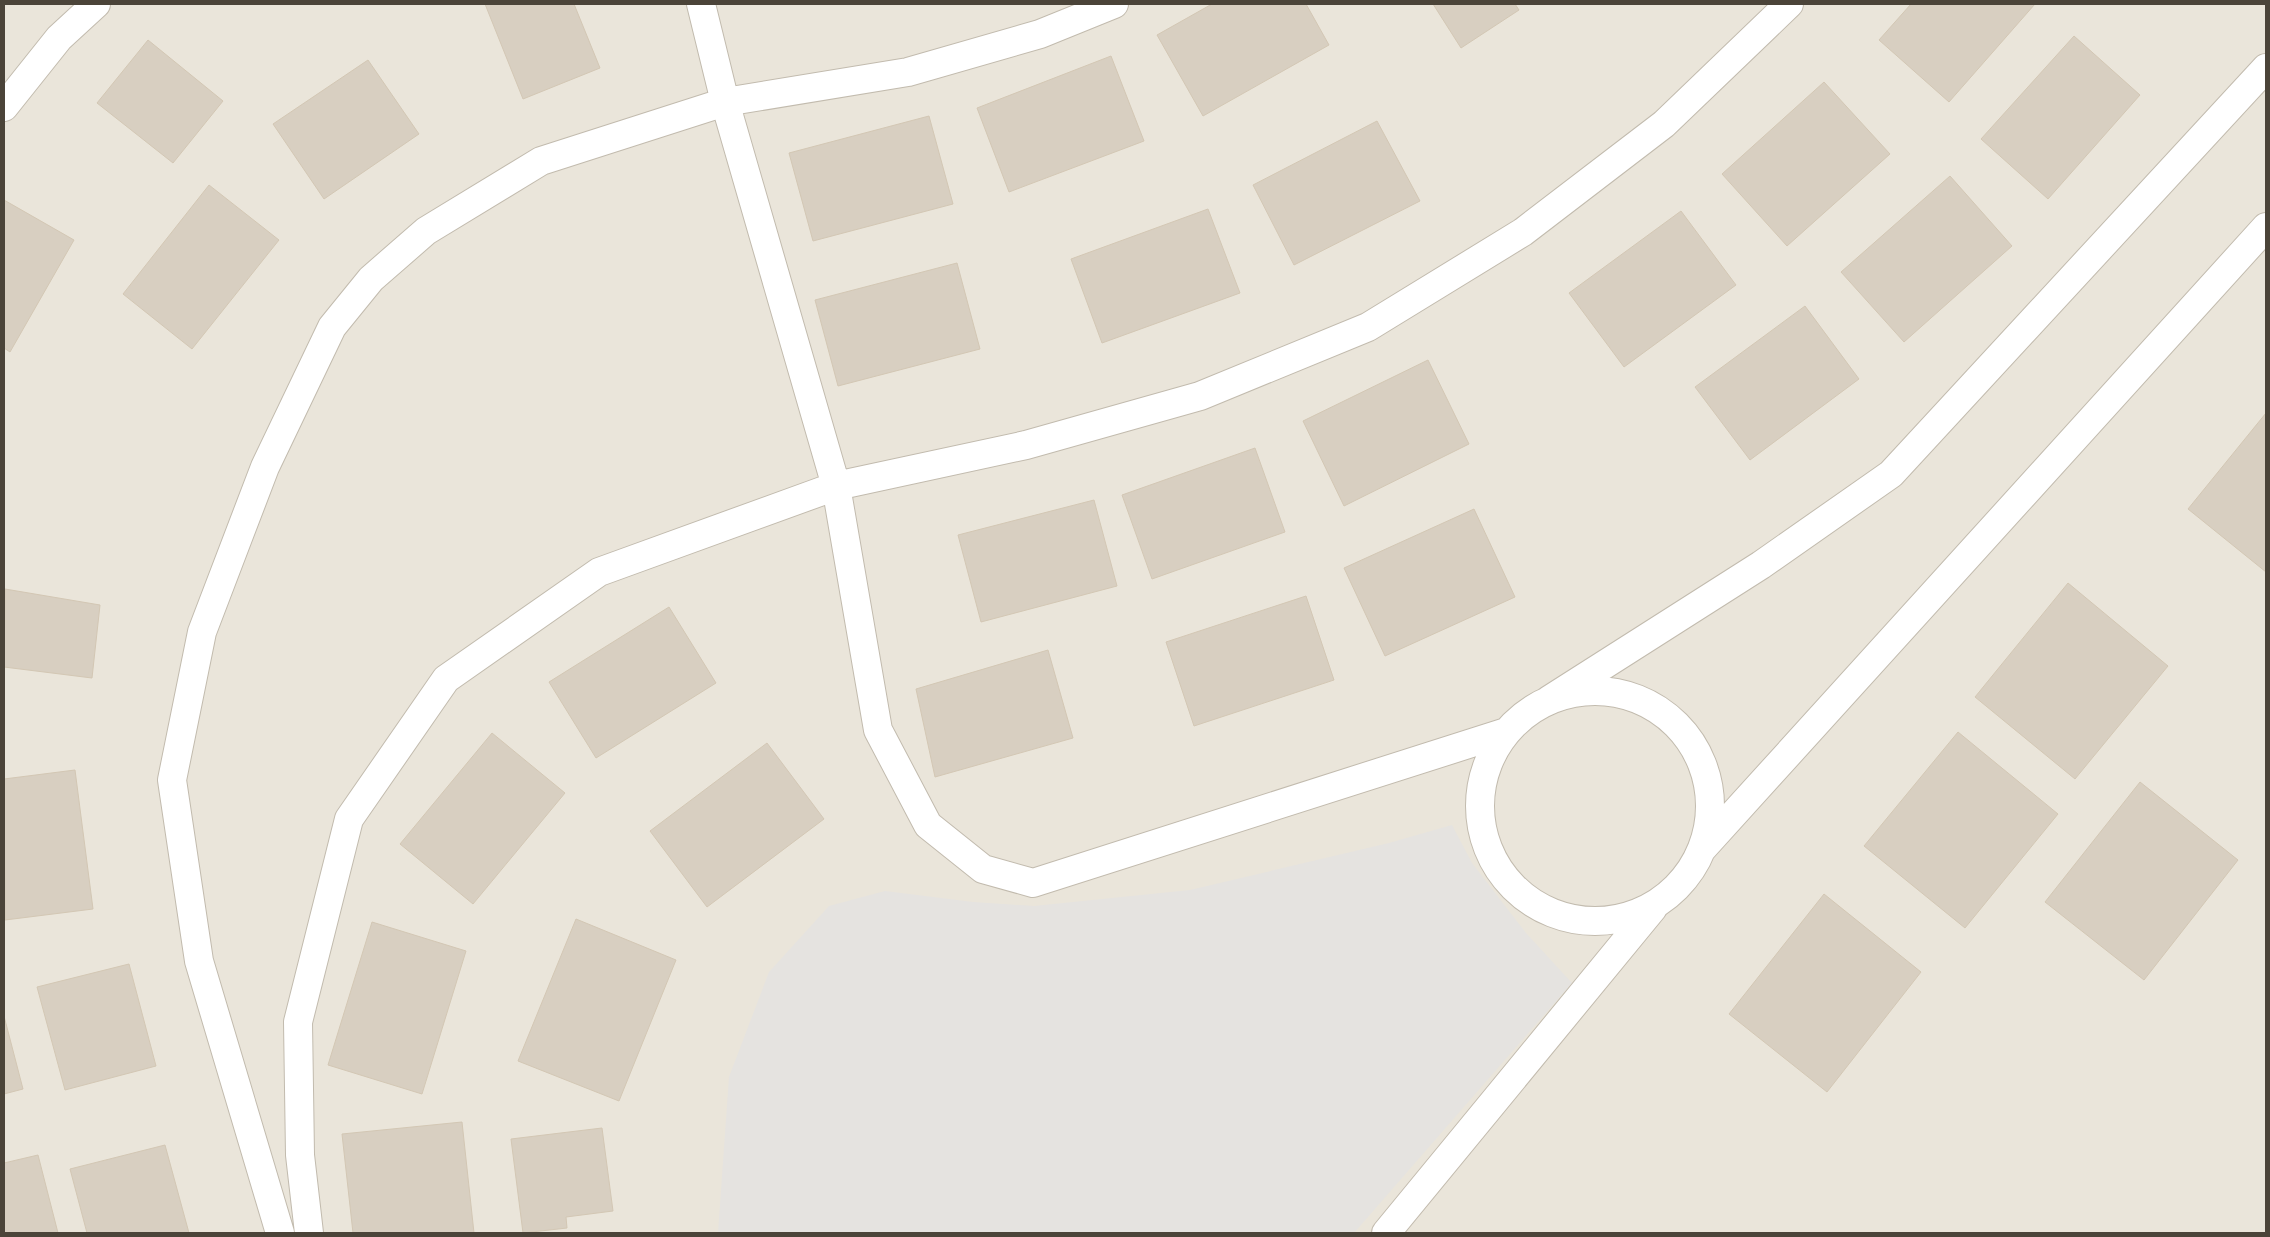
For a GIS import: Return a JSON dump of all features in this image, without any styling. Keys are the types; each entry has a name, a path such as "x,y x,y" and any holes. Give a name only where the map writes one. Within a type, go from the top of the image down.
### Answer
{"street":[{"path":"4,107 59,38 96,4"},
{"path":"701,4 725,102 836,486 878,730 928,826 982,869 1033,883 1506,732"},
{"path":"280,1233 199,961 172,780 202,632 265,466 332,327 371,279 426,231 541,161 725,102 908,72 1040,34 1114,4"},
{"path":"309,1233 300,1155 298,1022 349,819 446,679 599,572 836,486 1026,445 1200,396 1368,327 1523,232 1664,124 1789,4"},
{"path":"1656,904 1623,918 1587,922 1552,914 1520,895 1497,868 1483,834 1479,798 1487,763 1506,732 1526,713 1760,565 1890,474 2266,68"},
{"path":"1386,1233 1656,904 1684,880 1702,849 2266,227"},
{"path":"1549,700 1586,691 1625,695 1660,711 1688,738 1705,773 1710,811 1702,849"}],"shaded area":[{"path":"4,4 2266,4 2266,1233 4,1233"},
{"path":"1452,825 1472,863 1526,933 1572,983 1354,1233 718,1233 729,1077 769,972 829,906 885,891 973,902 1034,906 1190,890 1389,843"}],"building":[{"path":"485,4 574,4 600,68 523,99"},
{"path":"1212,4 1306,4 1329,45 1203,116 1157,35"},
{"path":"1433,4 1515,4 1519,10 1461,48"},
{"path":"1911,4 2035,4 1949,102 1879,40"},
{"path":"2074,36 2140,95 2048,199 1981,139"},
{"path":"148,40 223,101 173,163 97,103"},
{"path":"1111,56 1144,141 1009,192 977,108"},
{"path":"368,60 419,134 324,199 273,124"},
{"path":"1824,82 1890,154 1787,246 1722,174"},
{"path":"929,116 953,204 813,241 789,153"},
{"path":"1377,121 1420,201 1294,265 1253,185"},
{"path":"1950,176 2012,246 1904,342 1841,272"},
{"path":"209,185 279,240 192,349 123,294"},
{"path":"4,200 74,240 10,352 4,348"},
{"path":"1208,209 1240,293 1102,343 1071,259"},
{"path":"1681,211 1736,285 1624,367 1569,293"},
{"path":"957,263 980,349 838,386 815,300"},
{"path":"1805,306 1859,379 1750,460 1695,387"},
{"path":"1428,360 1469,444 1344,506 1303,421"},
{"path":"2266,413 2266,572 2188,509"},
{"path":"1255,448 1285,532 1152,579 1122,495"},
{"path":"1094,500 1117,586 981,622 958,535"},
{"path":"1474,509 1515,597 1385,656 1344,568"},
{"path":"2068,583 2168,666 2075,779 1975,697"},
{"path":"5,589 100,605 92,678 4,667"},
{"path":"1306,596 1334,680 1194,726 1166,642"},
{"path":"669,607 716,683 596,758 549,682"},
{"path":"1048,650 1073,738 935,777 916,689"},
{"path":"1958,732 2058,814 1965,928 1864,846"},
{"path":"492,733 565,793 473,904 400,844"},
{"path":"767,743 824,819 707,907 650,831"},
{"path":"75,770 93,909 5,920 4,779"},
{"path":"2140,782 2238,860 2144,980 2045,902"},
{"path":"1824,894 1921,972 1827,1092 1729,1014"},
{"path":"576,919 676,960 619,1101 518,1061"},
{"path":"372,922 466,951 422,1094 328,1065"},
{"path":"129,964 156,1066 65,1090 37,987"},
{"path":"4,1016 23,1089 4,1094"},
{"path":"462,1122 474,1233 353,1233 342,1134"},
{"path":"602,1128 613,1211 566,1217 567,1228 523,1233 511,1139"},
{"path":"165,1145 189,1233 87,1233 70,1169"},
{"path":"38,1155 58,1233 4,1233 4,1163"}]}
